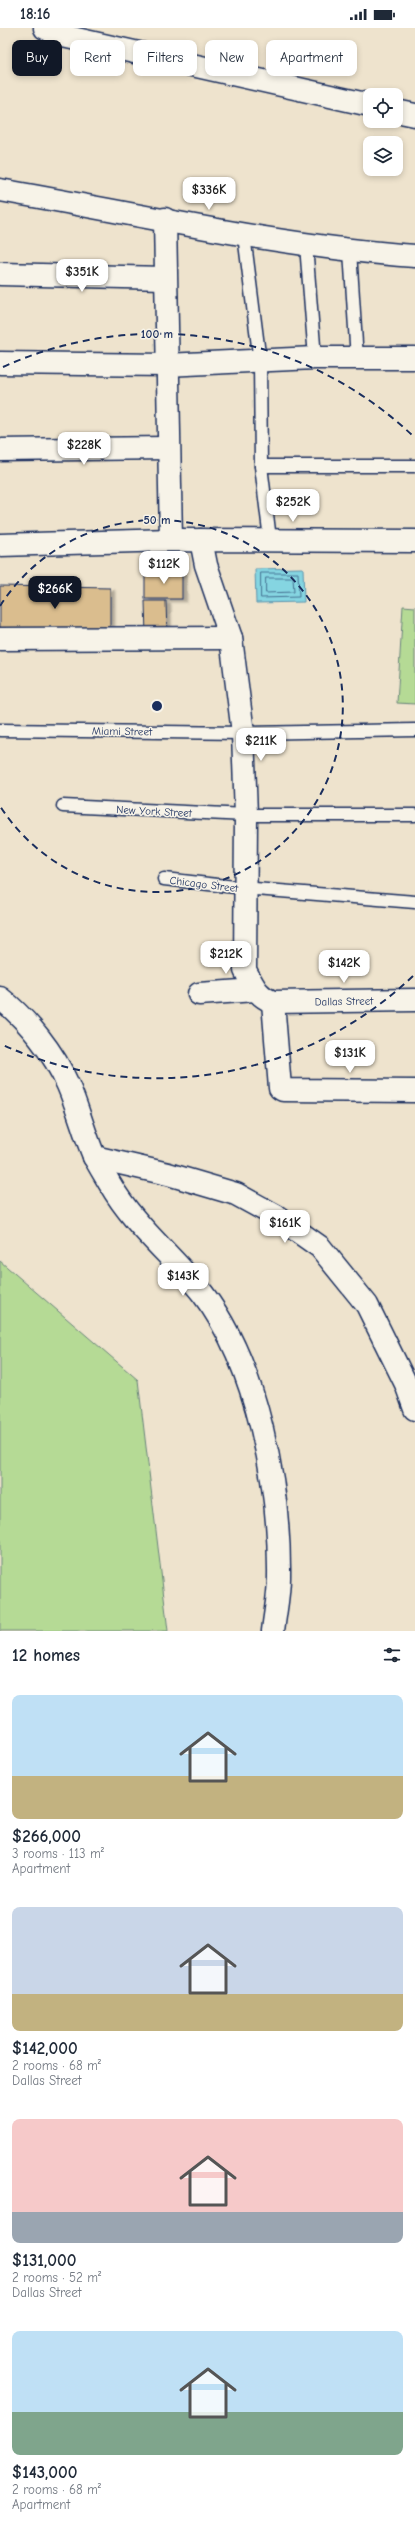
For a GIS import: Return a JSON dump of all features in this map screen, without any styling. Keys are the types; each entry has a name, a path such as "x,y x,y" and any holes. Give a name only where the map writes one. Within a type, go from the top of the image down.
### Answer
{"street":[{"path":"45,28 63,36 363,103"},
{"path":"403,112 415,115"},
{"path":"0,190 306,245 350,251 415,256"},
{"path":"165,219 164,278 170,540"},
{"path":"0,274 164,278"},
{"path":"0,363 166,365 260,362 315,358 415,358"},
{"path":"0,450 167,448"},
{"path":"0,545 170,540 270,539 415,541"},
{"path":"201,540 206,565 231,638 243,733 246,815 244,888 245,970 255,990 264,998 273,1002 280,1084 283,1090 415,1092"},
{"path":"0,639 231,638"},
{"path":"199,994 255,990"},
{"path":"0,998 10,1006 45,1046 68,1085 94,1157 123,1207 171,1257 204,1295 236,1346 256,1405 278,1510 280,1579 273,1631"},
{"name":"Dallas Street","path":"273,1002 415,1000"},
{"path":"94,1157 168,1174 236,1194 276,1216 320,1248 367,1305 406,1384 415,1409"}],"lane":[{"path":"244,235 260,362 261,466 270,539"},
{"path":"306,245 315,358"},
{"path":"350,251 357,359"},
{"path":"261,466 415,466"},
{"name":"Miami Street","path":"0,730 243,733 415,730"},
{"name":"New York Street","path":"63,806 246,815 415,815"},
{"name":"Chicago Street","path":"164,879 244,888 415,902"}],"green space":[{"path":"403,606 415,607 415,704 397,703"},
{"path":"0,1261 138,1380 168,1631 0,1631"}],"water":[{"path":"303,568 304,602 256,603 255,569"}],"building":[{"path":"145,571 182,571 182,599 145,599"},
{"path":"0,586 110,588 110,634 0,633"},
{"path":"145,601 166,601 167,636 146,636"}]}
